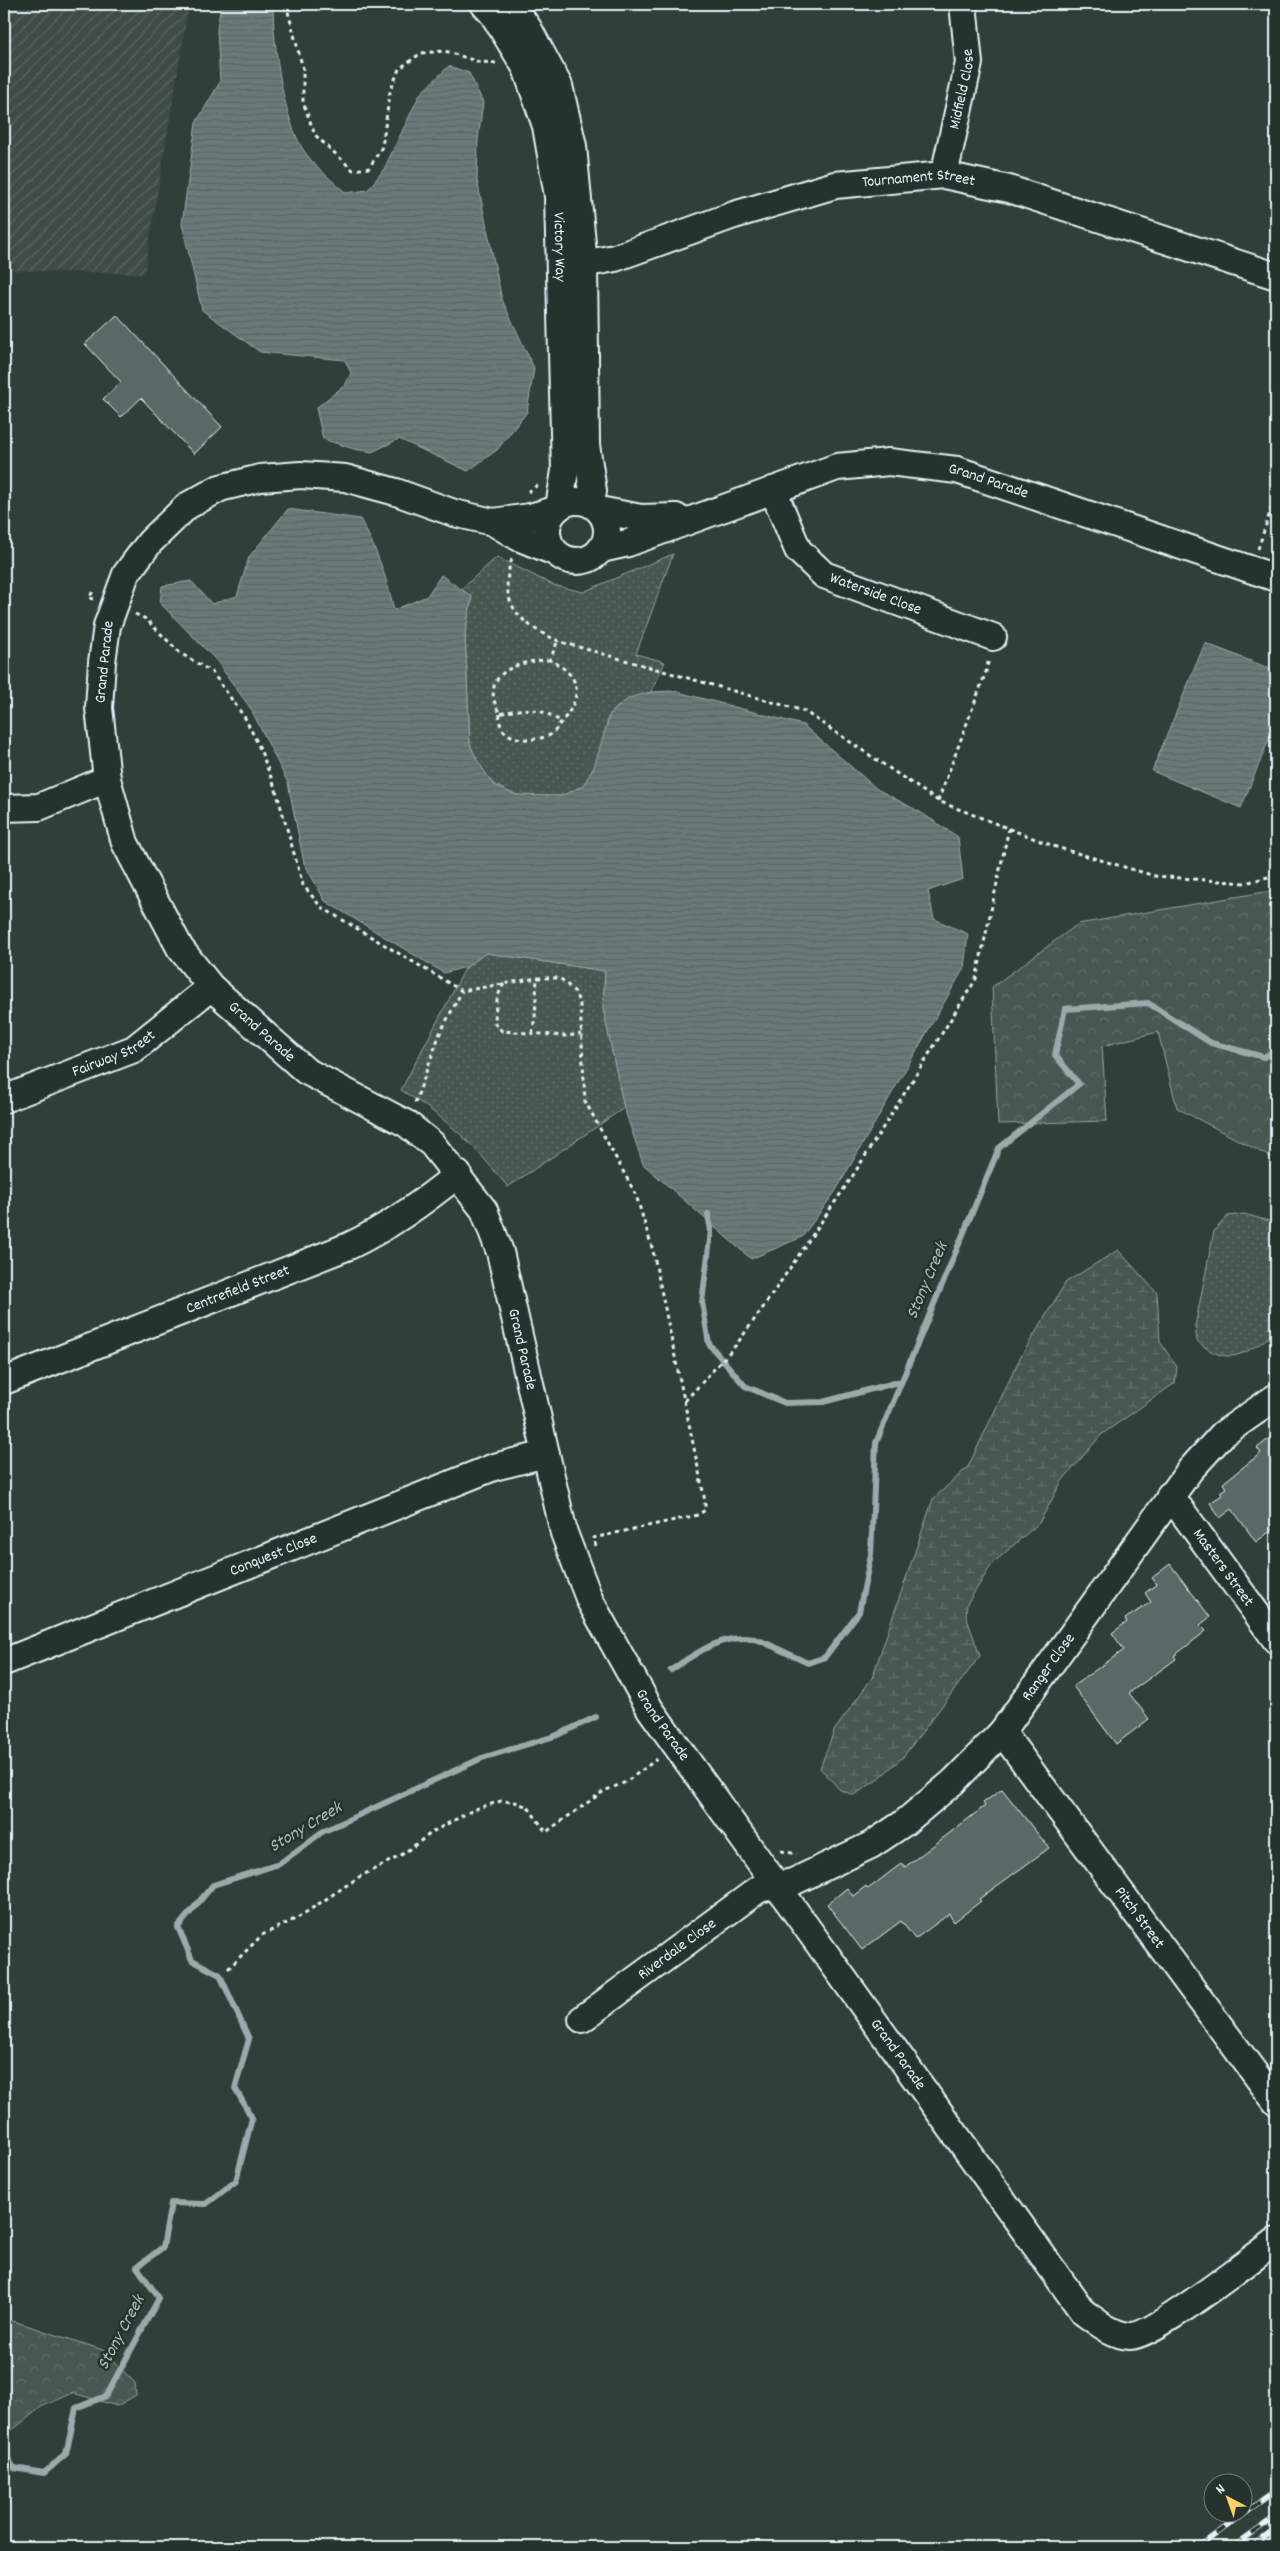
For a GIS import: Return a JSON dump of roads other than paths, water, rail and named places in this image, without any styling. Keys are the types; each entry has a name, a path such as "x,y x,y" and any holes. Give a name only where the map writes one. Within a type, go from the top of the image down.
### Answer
{"street":[{"name":"Victory Way","path":"484,4 493,14 526,68 546,126 572,266 586,445 595,507"},
{"name":"Victory Way","path":"511,4 528,28 559,86 573,146 572,266 565,470 557,508"},
{"name":"Midfield Close","path":"944,175 969,63 963,4"},
{"name":"Tournament Street","path":"572,266 615,258 734,215 835,185 944,175 1009,189 1276,276"},
{"name":"Grand Parade","path":"601,549 628,543 694,517 837,467 889,462 956,470 1276,578"},
{"name":"Grand Parade","path":"555,552 518,538 492,522 454,513 396,492 345,478 301,476 260,478 220,488 187,506 150,542 126,574 107,626 99,708 107,778 125,843 180,948 211,987 306,1071 407,1124 432,1144 458,1174 484,1210 500,1252 564,1533 590,1601 650,1709 775,1886 1083,2312 1107,2330 1132,2336 1156,2327 1276,2241"},
{"name":"Waterside Close","path":"773,490 798,550 824,575 993,637"},
{"path":"570,502 595,507 607,529 601,549 594,556 579,560 564,558 555,552 547,533 549,522 557,508 570,502"},
{"name":"Grand Parade","path":"595,507 641,518 694,517"},
{"name":"Grand Parade","path":"492,522 530,517 557,508"},
{"path":"4,808 39,807 107,778"},
{"name":"Fairway Street","path":"4,1099 134,1049 211,987"},
{"name":"Centrefield Street","path":"4,1381 349,1246 381,1231 458,1174"},
{"name":"Ranger Close","path":"775,1886 793,1882 871,1846 904,1823 953,1782 1002,1732 1170,1495 1190,1470 1272,1386"},
{"name":"Conquest Close","path":"4,1662 494,1466 546,1454"},
{"name":"Masters Street","path":"1170,1495 1276,1640"},
{"name":"Pitch Street","path":"1002,1732 1276,2102"},
{"name":"Riverdale Close","path":"582,2019 760,1890 775,1886"}],"waterway":[{"name":"Stony Creek","path":"671,1670 710,1646 731,1639 743,1638 760,1641 808,1663 825,1657 859,1612 871,1554 876,1443 999,1148 1079,1084 1055,1055 1065,1009 1148,1003 1211,1043 1264,1057 1276,1050"},
{"path":"708,1214 711,1231 702,1302 709,1344 745,1386 785,1403 823,1402 902,1381"},
{"name":"Stony Creek","path":"4,2453 14,2468 44,2473 66,2454 76,2408 106,2396 159,2298 137,2267 163,2247 171,2203 206,2204 236,2181 252,2118 235,2088 249,2039 220,1975 192,1960 178,1927 213,1885 279,1864 322,1832 482,1758 555,1736 596,1717"}],"railway":[{"path":"1198,2547 1276,2491"},
{"path":"1234,2547 1276,2517"},
{"path":"1253,2547 1276,2530"}]}
